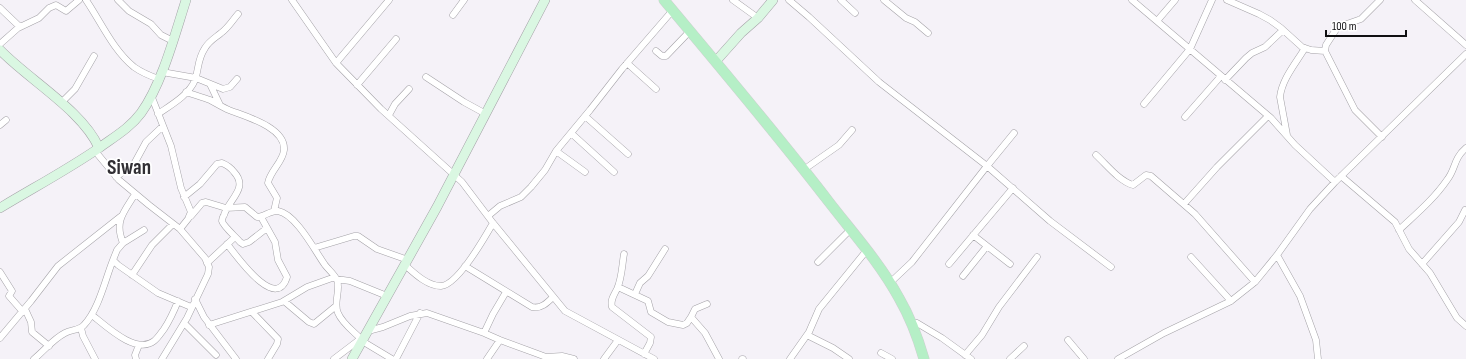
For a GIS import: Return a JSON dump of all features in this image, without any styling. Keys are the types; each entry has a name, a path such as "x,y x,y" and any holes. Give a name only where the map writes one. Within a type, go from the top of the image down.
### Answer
{"main road":[{"path":"664,0 672,5 809,166 876,253 894,279 909,305 930,359"},
{"path":"672,5 690,31 718,59 867,250 898,297 910,320 924,359"}],"street":[{"path":"0,44 20,27 39,18 52,5 56,5 66,11 79,0"},
{"path":"86,0 115,46 124,58 138,70 160,75 196,78 223,89 230,87 237,78"},
{"path":"118,0 129,11 151,24 161,35 173,41"},
{"path":"0,208 97,149 132,124 141,113 160,75 186,0"},
{"path":"292,0 336,63 389,116 454,174 568,314 654,359"},
{"path":"336,63 389,0"},
{"path":"453,15 464,0"},
{"path":"352,359 454,174 545,0"},
{"path":"733,0 758,18"},
{"path":"718,59 742,32 758,18 772,0"},
{"path":"790,0 879,82 987,166 1050,220 1111,267"},
{"path":"841,0 855,13"},
{"path":"884,0 906,18 915,22 928,33"},
{"path":"1132,0 1140,2 1157,21 1268,116 1335,182"},
{"path":"1157,21 1175,0"},
{"path":"1144,104 1190,49 1212,0"},
{"path":"1227,0 1259,14 1283,30 1305,48 1325,51"},
{"path":"1380,0 1361,18 1337,28 1326,45 1325,51 1356,110 1382,137"},
{"path":"1415,0 1466,45"},
{"path":"488,216 500,206 516,200 526,192 545,170 556,151 570,133 672,5"},
{"path":"0,8 20,27"},
{"path":"158,114 186,92 192,85 196,78 198,62 205,48 225,30 238,14"},
{"path":"1185,117 1223,78 1252,53 1265,48 1283,30"},
{"path":"656,51 662,56 666,56 690,31"},
{"path":"357,85 396,39"},
{"path":"1287,136 1280,92 1305,48"},
{"path":"0,50 61,103 84,126 94,139 97,149 116,177 135,194 180,229 207,263 209,267 208,274 184,323 162,359"},
{"path":"1118,359 1164,333 1231,301 1256,282 1310,209 1341,176 1466,54"},
{"path":"61,103 75,89 94,56"},
{"path":"627,63 656,89"},
{"path":"426,77 456,98 486,114"},
{"path":"210,84 220,105"},
{"path":"389,116 395,104 409,89"},
{"path":"186,92 207,99 262,123 276,133 282,141 284,148 282,155 268,181 269,186 277,198 274,211"},
{"path":"151,95 171,146 184,197 191,212 191,216"},
{"path":"585,116 628,154"},
{"path":"1184,204 1217,167 1268,116"},
{"path":"0,126 6,120"},
{"path":"116,177 134,164 146,142 163,126"},
{"path":"809,166 839,145 852,130"},
{"path":"570,133 614,172"},
{"path":"894,279 912,262 1014,133"},
{"path":"1399,230 1436,194 1445,183 1452,173 1456,160 1466,148"},
{"path":"556,151 584,172"},
{"path":"1096,155 1121,179 1130,184 1133,185 1148,175 1184,204 1256,282"},
{"path":"184,197 200,184 220,162 236,174 241,184 226,208 222,221 235,237 240,242 245,244 267,228"},
{"path":"1341,176 1395,222 1409,249 1430,273 1457,318 1466,326"},
{"path":"949,264 1013,188"},
{"path":"0,338 58,266 120,217 135,194"},
{"path":"180,229 202,203 206,202 226,208 245,208 255,216 261,217 274,211 282,212 305,234 327,268 336,278 338,288 336,306 339,315 392,359"},
{"path":"1422,264 1459,222 1465,210"},
{"path":"120,217 119,227 123,243"},
{"path":"226,244 258,281 276,289 287,277 278,260 275,242 261,217"},
{"path":"314,248 358,236 377,249 406,262 419,277 442,286 452,281 465,266 493,223"},
{"path":"132,275 152,245 174,224"},
{"path":"34,359 66,332 81,328 92,315 117,250 123,243 144,230"},
{"path":"818,262 850,230"},
{"path":"973,235 1010,264"},
{"path":"207,263 235,237"},
{"path":"963,276 987,246"},
{"path":"635,294 640,282 648,276 665,249"},
{"path":"790,359 807,335 819,309 867,250"},
{"path":"624,254 618,287 611,301 611,305 651,338 644,354"},
{"path":"1277,255 1300,296 1316,340 1318,359"},
{"path":"965,355 982,335 999,307 1037,257"},
{"path":"1191,257 1231,301"},
{"path":"113,260 158,293 191,307"},
{"path":"465,266 534,308 544,305 553,297"},
{"path":"0,272 12,291 9,296 24,310 31,322 32,332 48,346"},
{"path":"209,325 284,302 307,288 336,278 350,281 387,296"},
{"path":"618,287 648,301 651,312 668,322 683,325 691,317 695,309 707,304"},
{"path":"484,333 506,292"},
{"path":"195,298 209,325 236,359"},
{"path":"92,315 124,339 134,344 148,344 156,340 172,316 178,301"},
{"path":"284,302 309,322 314,324 336,306"},
{"path":"252,312 278,338 277,344 268,359"},
{"path":"396,359 420,313"},
{"path":"334,359 364,336 420,313 433,315 546,357 562,356 574,359"},
{"path":"691,317 705,333 719,359"},
{"path":"184,323 216,355"},
{"path":"917,323 942,338 971,359"},
{"path":"81,328 83,336 95,359"},
{"path":"807,335 838,351 848,359"},
{"path":"486,359 500,340"},
{"path":"604,359 618,340"},
{"path":"1068,340 1084,359"},
{"path":"136,359 139,344"},
{"path":"1010,359 1024,346"},
{"path":"881,353 892,359"}],"district":[{"name":"Siwan","path":"129,167"}]}
